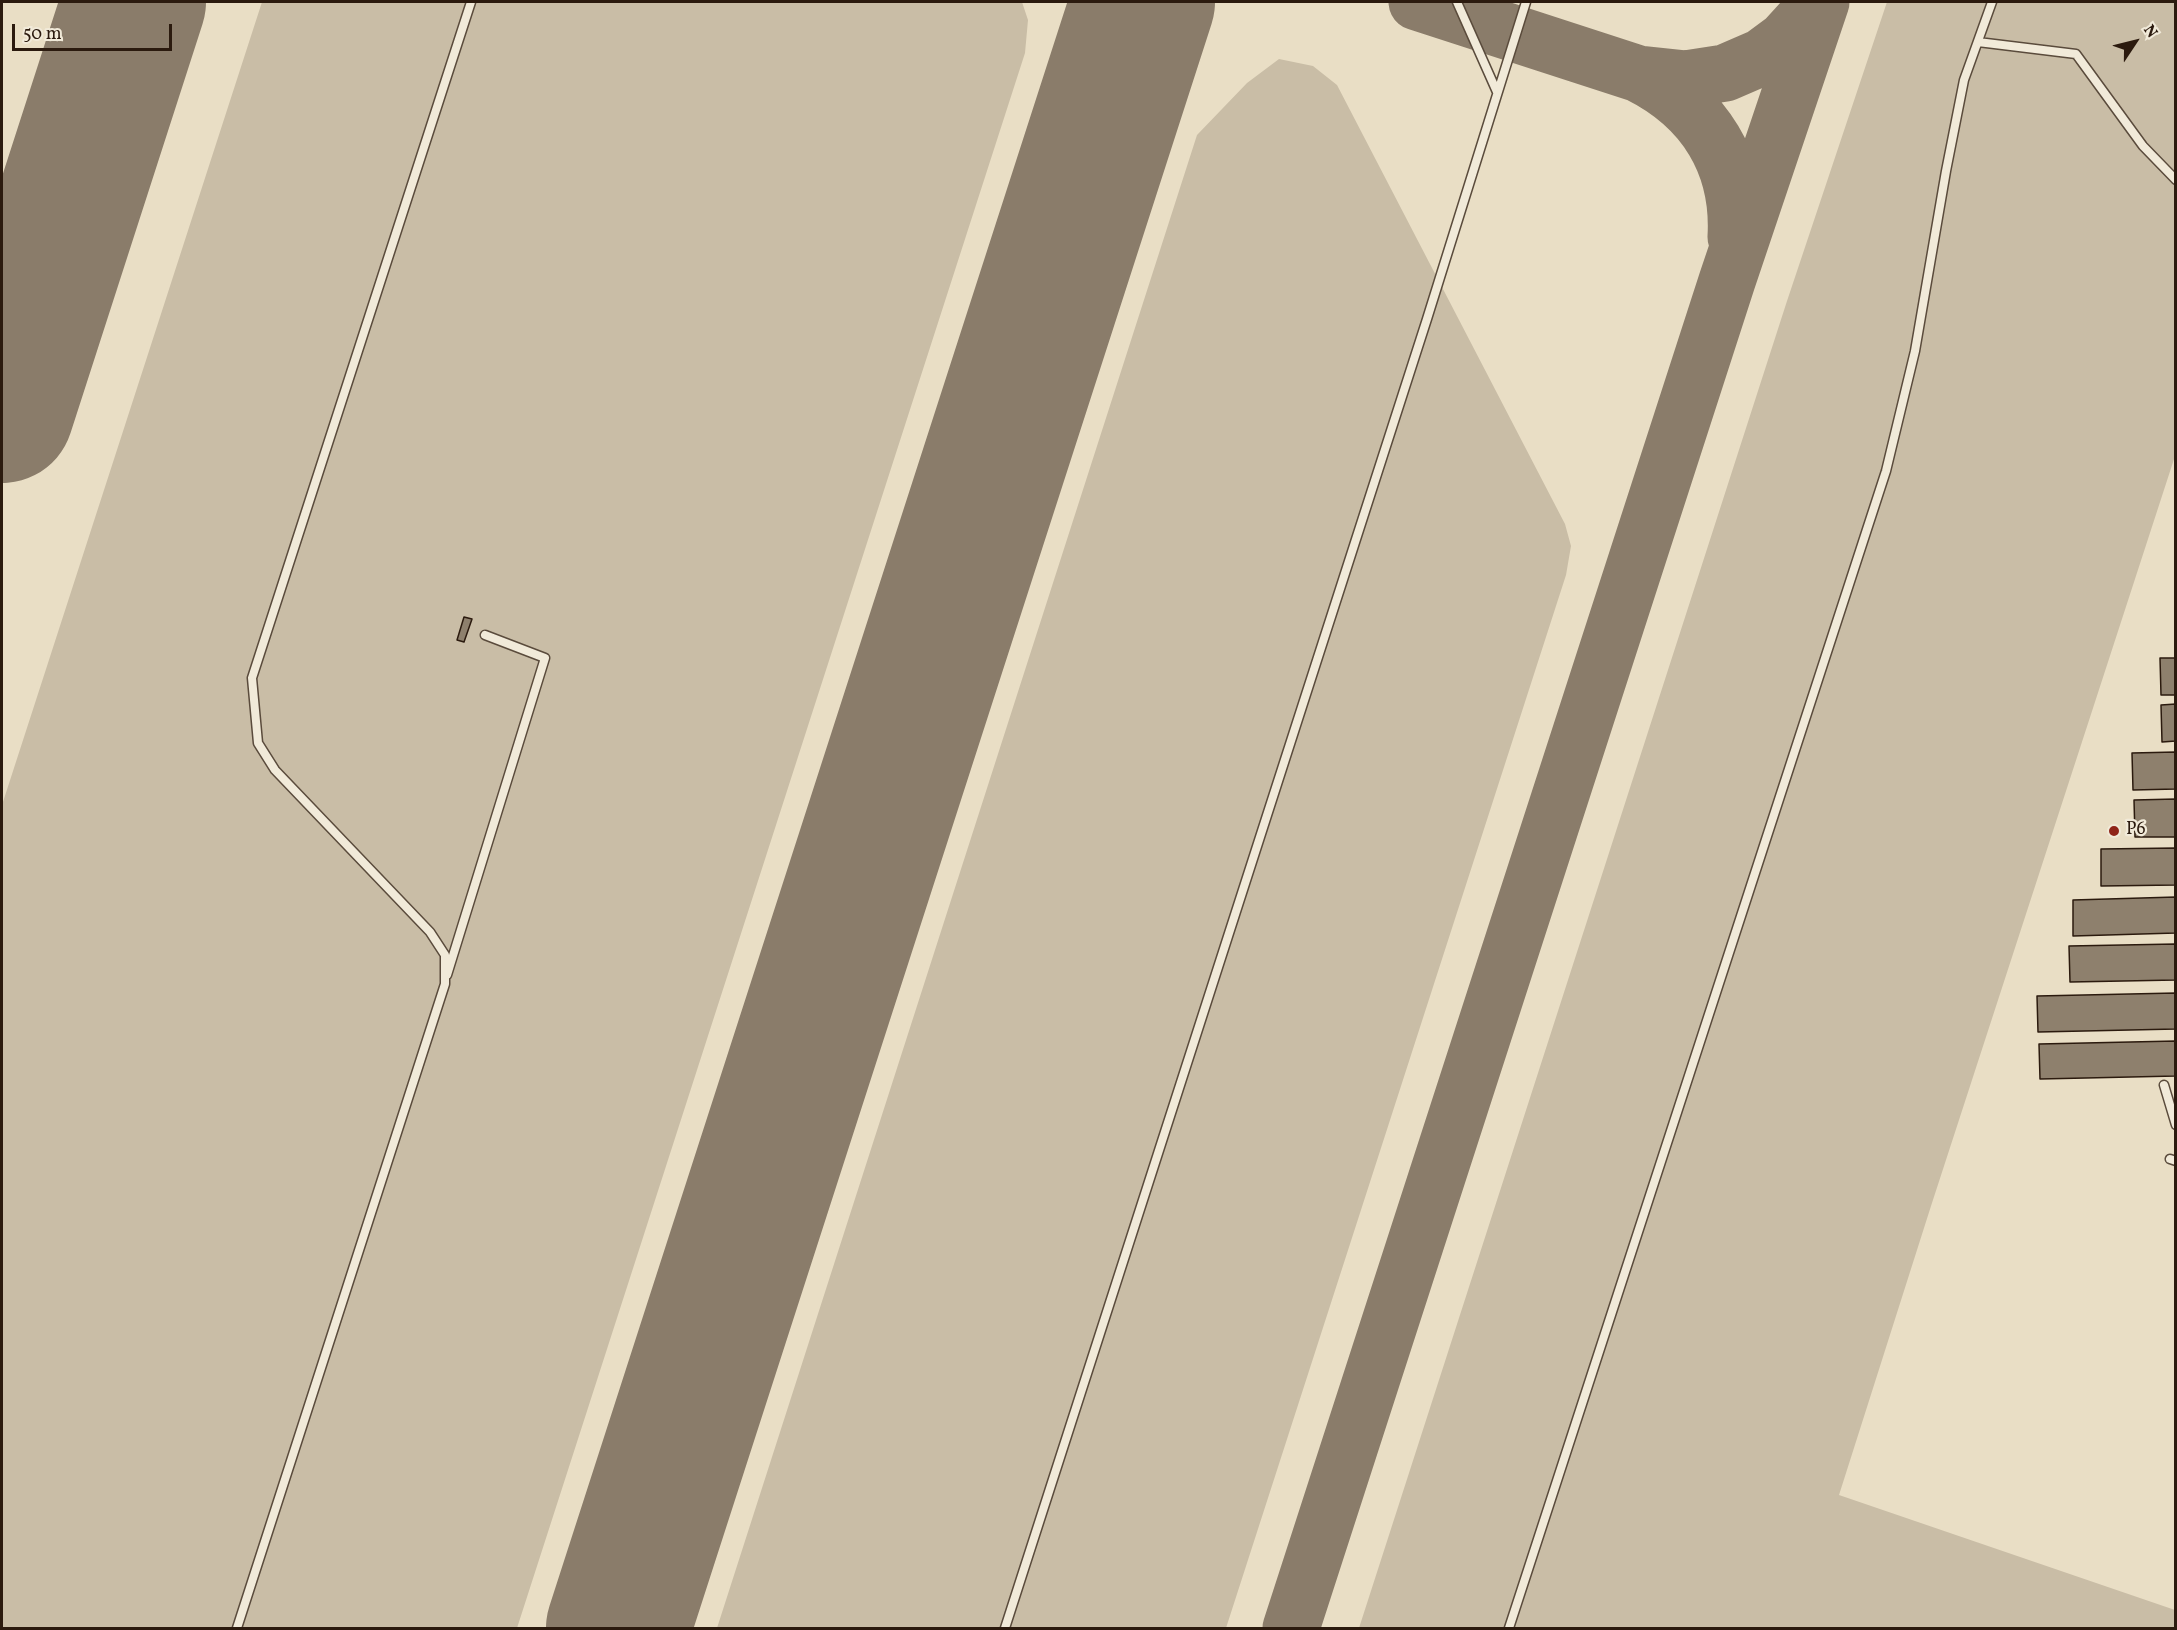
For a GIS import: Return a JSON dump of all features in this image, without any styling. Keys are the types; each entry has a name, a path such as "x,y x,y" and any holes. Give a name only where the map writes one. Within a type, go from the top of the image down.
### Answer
{"lane":[{"path":"445,984 445,955 430,932 275,770 258,743 252,678 471,2"},
{"path":"1457,2 1497,92"},
{"path":"1005,1629 1423,331 1526,2"},
{"path":"1509,1629 1886,471 1915,351 1964,80 1992,2"},
{"path":"1978,42 2076,54 2143,146 2175,180"},
{"path":"237,1629 445,984 545,658 485,635"},
{"path":"2164,1085 2175,1125"}],"shaded area":[{"path":"262,2 1022,2 1028,20 1025,53 517,1628 2,1628 2,805"},
{"path":"1887,2 2175,2 2175,456 1839,1495 2175,1610 2175,1628 1359,1628 1787,301"},
{"path":"1279,59 1313,66 1337,85 1565,524 1571,546 1566,575 1226,1628 717,1628 1197,135 1247,83"}],"building":[{"path":"464,617 472,619 464,642 457,640"},
{"path":"2160,658 2176,658 2176,695 2161,695"},
{"path":"2176,704 2176,741 2162,742 2161,705"},
{"path":"2176,752 2176,789 2133,790 2132,753"},
{"path":"2176,799 2176,837 2135,837 2134,800"},
{"path":"2176,848 2176,885 2101,886 2101,849"},
{"path":"2176,897 2176,933 2073,936 2073,900"},
{"path":"2176,944 2176,980 2070,982 2069,946"},
{"path":"2176,993 2176,1029 2038,1032 2037,996"},
{"path":"2176,1041 2176,1076 2040,1079 2039,1044"}],"taxiway":[{"path":"1138,18 1160,2"},
{"path":"1417,2 1639,74 1686,79 1725,73 1762,57 1785,40 1815,3"},
{"path":"1291,1628 1727,281 1821,2"},
{"path":"1639,74 1662,87 1683,103 1714,140 1732,185 1736,210 1736,237"}],"runway":[{"path":"2,411 134,2"},
{"path":"618,1628 1143,2"}],"place":[{"name":"P6","path":"2114,831"}]}
